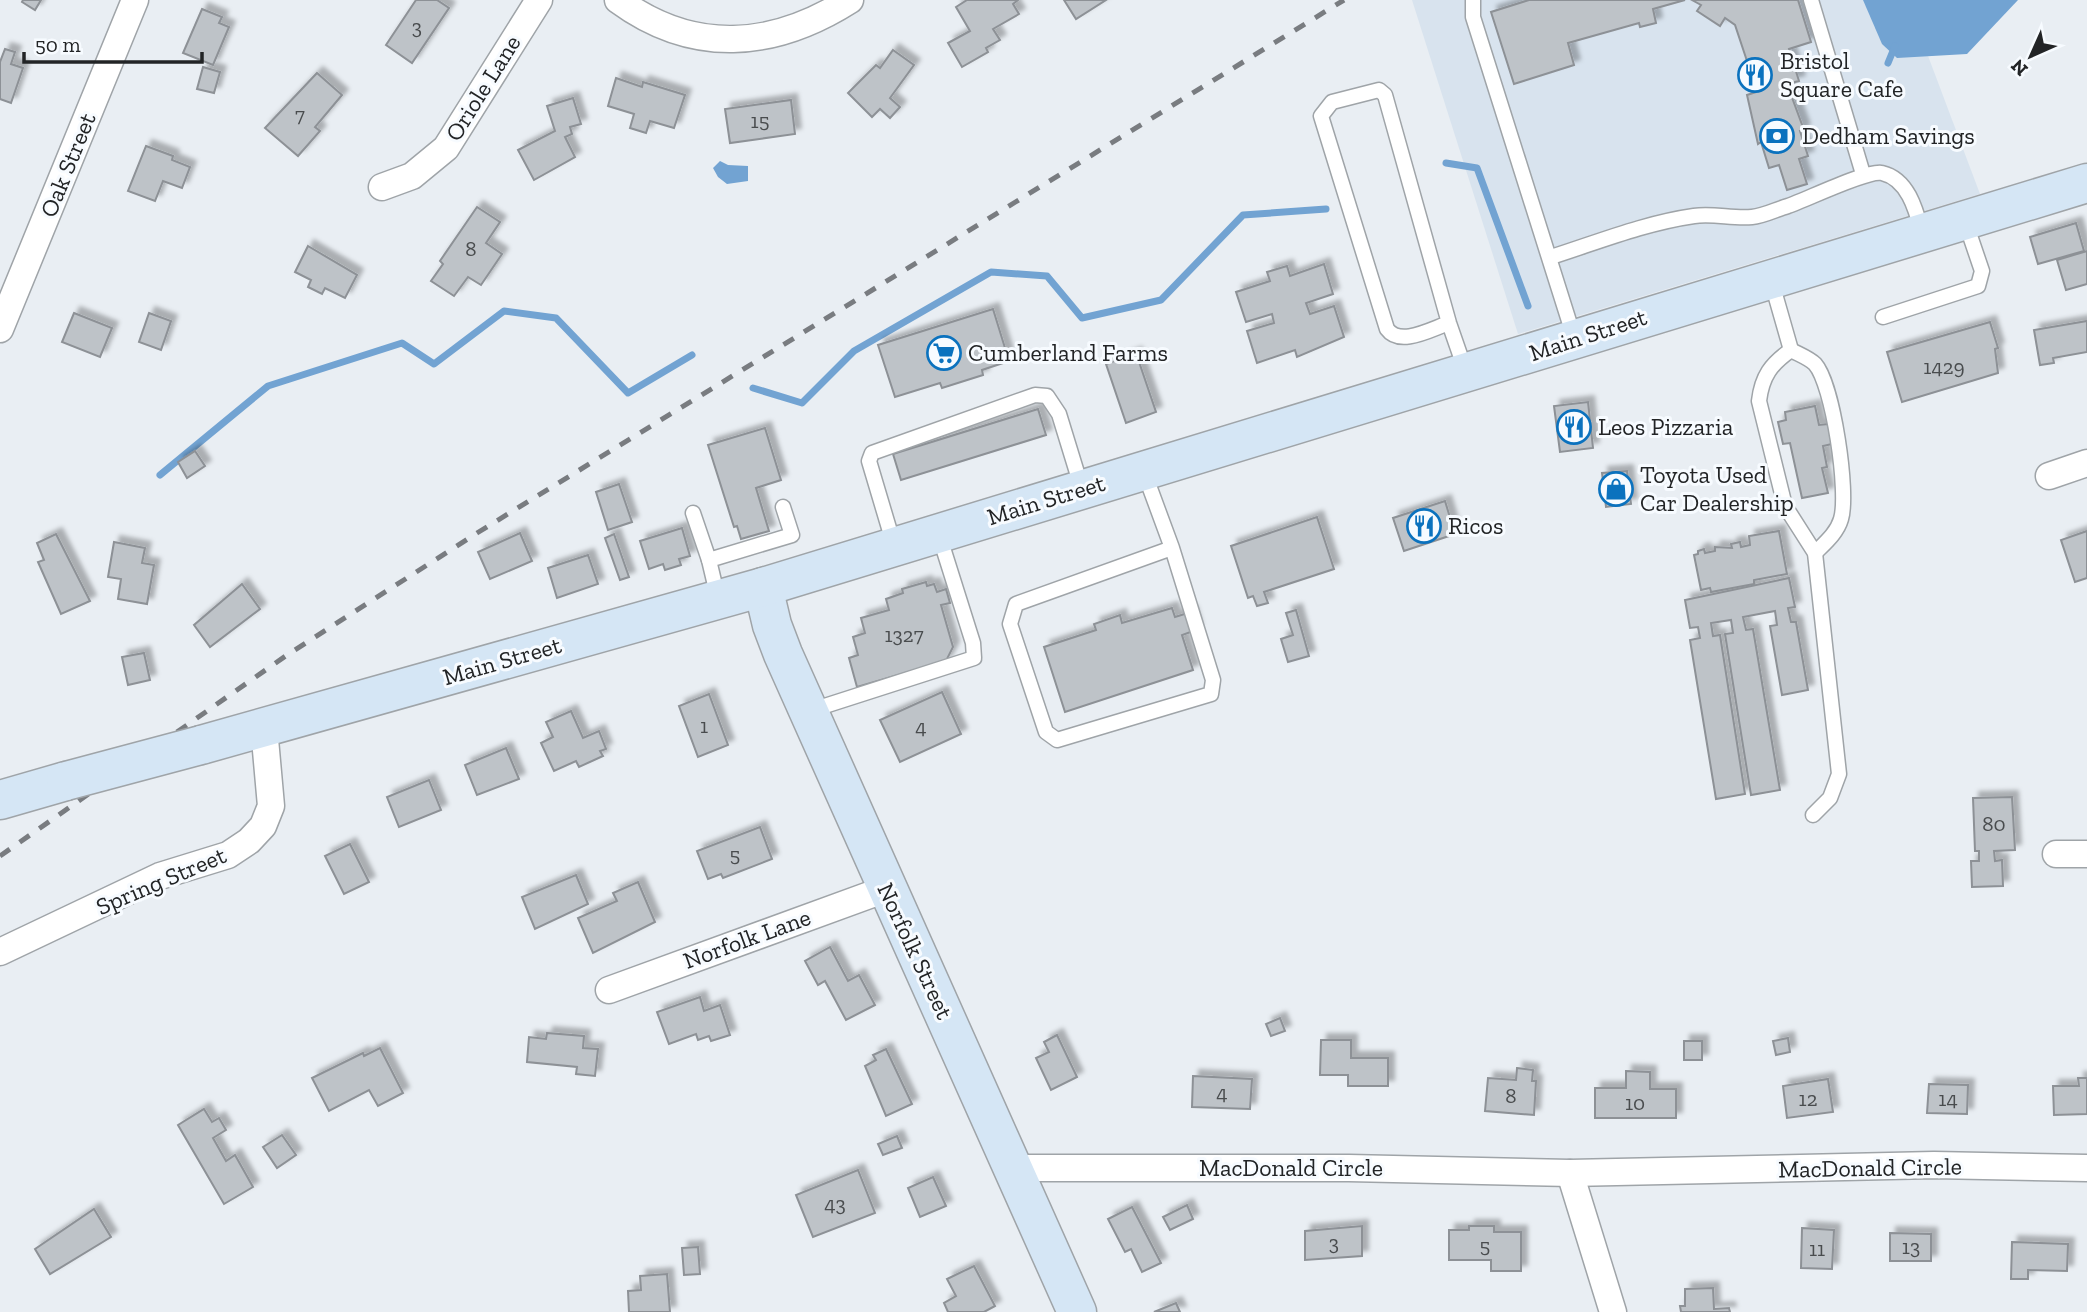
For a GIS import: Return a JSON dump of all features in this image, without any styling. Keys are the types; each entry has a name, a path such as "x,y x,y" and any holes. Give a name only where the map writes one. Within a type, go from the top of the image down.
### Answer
{"main road":[{"name":"Main Street","path":"0,800 763,587 2087,183"},
{"name":"Norfolk Street","path":"763,587 772,625 808,712 1077,1312"}],"street":[{"name":"Oak Street","path":"0,329 135,0"},
{"name":"Oriole Lane","path":"382,187 412,176 446,148 539,0"},
{"path":"618,0 646,21 705,38 732,40 785,30 850,0"},
{"path":"2049,476 2087,463"},
{"name":"Spring Street","path":"0,952 149,881 228,855 249,841 263,826 271,806 264,728"},
{"path":"2056,854 2087,854"},
{"name":"Norfolk Lane","path":"609,989 886,889"},
{"name":"MacDonald Circle","path":"1013,1168 1349,1168 1570,1173 1934,1166 2087,1168"},
{"path":"1570,1173 1613,1312"}],"lane":[{"path":"1474,0 1472,18 1551,257 1575,339"},
{"path":"1811,0 1863,174"},
{"path":"1449,323 1402,339 1392,336 1387,329 1321,116 1332,103 1380,90 1385,95 1449,323 1466,373"},
{"path":"1551,257 1647,226 1697,215 1754,217 1828,191 1863,174 1879,172 1892,177 1915,206 1922,233"},
{"path":"1883,317 1978,286 1982,271 1964,220"},
{"path":"1771,278 1791,350 1815,365 1829,395 1845,501 1841,520 1832,536 1815,553"},
{"path":"1791,350 1771,364 1761,384 1759,401 1785,506 1815,553 1839,774 1830,798 1813,815"},
{"path":"894,547 869,461 872,453 1035,395 1047,396 1059,414 1082,489"},
{"path":"1143,470 1172,548 1213,680 1211,694 1057,740 1046,732 1010,624 1016,604 1172,548"},
{"path":"709,560 792,535 783,507"},
{"path":"693,513 709,560 718,600"},
{"path":"808,712 974,659 973,643 938,533"}],"shaded area":[{"path":"1412,0 1907,0 1980,194 1518,334"}],"water":[{"path":"1863,0 2018,0 1967,54 1897,58 1882,44"},
{"path":"720,161 728,165 748,166 748,181 727,184 718,177 713,168"}],"building":[{"path":"41,0 35,10 22,2"},
{"path":"416,0 437,0 449,8 412,63 386,45"},
{"path":"967,0 1018,0 1013,4 1019,14 993,29 1000,40 986,48 988,52 962,67 948,43 970,31 956,7"},
{"path":"1064,0 1106,0 1076,19"},
{"path":"1529,0 1685,0 1653,9 1656,23 1640,27 1639,23 1568,43 1574,65 1514,84 1491,12"},
{"path":"1692,0 1798,0 1811,42 1789,49 1799,81 1787,84 1804,130 1800,131 1808,156 1799,159 1807,184 1787,190 1779,165 1769,168 1761,142 1758,144 1747,95 1756,92 1753,80 1747,82 1742,66 1748,64 1735,25 1725,18 1720,26 1697,11 1701,5"},
{"path":"202,9 222,17 219,23 229,27 213,65 183,53"},
{"path":"5,49 15,52 11,64 23,68 11,103 0,99 0,62"},
{"path":"893,50 914,65 890,98 900,107 890,118 880,109 872,117 848,93 876,65 880,68"},
{"path":"203,67 220,72 214,93 197,89"},
{"path":"317,73 342,95 315,127 320,131 298,156 265,128"},
{"path":"616,78 642,87 643,82 685,95 674,128 650,121 646,133 630,128 634,114 608,106"},
{"path":"573,98 581,124 570,127 572,134 565,137 575,157 534,180 518,150 555,131 547,106"},
{"path":"791,100 795,134 730,143 725,109"},
{"path":"146,146 173,156 172,160 190,167 182,188 163,181 155,201 128,191"},
{"path":"477,207 500,222 486,243 502,254 481,285 468,277 454,296 431,281 443,264 440,261"},
{"path":"2076,223 2084,251 2038,264 2030,237"},
{"path":"308,246 357,275 345,298 325,288 322,294 308,287 311,280 295,272"},
{"path":"2087,251 2087,284 2066,290 2057,260"},
{"path":"1324,264 1333,294 1306,303 1310,314 1334,306 1344,337 1297,357 1295,350 1257,363 1247,331 1274,323 1272,314 1246,322 1236,292 1270,281 1267,272 1287,266 1290,276"},
{"name":"Cumberland Farms","path":"993,309 1009,361 982,370 983,375 942,388 940,383 895,397 878,345"},
{"path":"74,313 112,328 100,357 62,342"},
{"path":"149,313 171,321 161,350 139,342"},
{"path":"2087,321 2087,352 2053,358 2054,363 2040,365 2034,330"},
{"path":"1990,322 1998,348 1995,349 1998,373 1902,402 1887,352"},
{"path":"1136,353 1156,412 1126,423 1106,364"},
{"name":"Leos Pizzaria","path":"1588,402 1593,448 1560,452 1554,406"},
{"path":"1815,406 1819,425 1828,424 1832,444 1823,446 1827,467 1822,468 1828,493 1802,498 1790,443 1783,444 1778,422 1786,420 1785,412"},
{"path":"1038,409 1046,435 901,480 893,454"},
{"path":"765,428 781,480 756,488 769,531 741,539 737,526 734,527 708,445"},
{"path":"195,451 205,466 187,478 178,462"},
{"name":"Toyota Used Car Dealership","path":"1627,471 1631,504 1606,507 1602,473"},
{"path":"619,484 632,522 608,530 596,492"},
{"name":"Ricos","path":"1445,501 1455,534 1404,551 1393,518"},
{"path":"1317,517 1334,569 1264,592 1268,603 1257,606 1253,596 1248,598 1231,546"},
{"path":"682,528 690,556 679,559 681,565 665,570 663,564 649,569 640,541"},
{"path":"1779,531 1787,574 1754,580 1754,584 1711,592 1710,588 1701,590 1694,555 1698,554 1698,551 1704,549 1705,553 1715,551 1715,547 1732,548 1731,544 1740,542 1741,547 1750,545 1749,536"},
{"path":"2087,531 2087,578 2075,582 2061,540"},
{"path":"520,533 532,561 490,579 478,552"},
{"path":"56,534 90,601 61,614 38,562 44,560 37,543"},
{"path":"614,534 629,577 620,580 605,538"},
{"path":"114,542 145,548 142,563 154,565 147,604 118,599 121,579 108,577"},
{"path":"588,555 598,584 557,598 548,568"},
{"path":"1789,578 1795,607 1788,608 1791,622 1796,622 1808,690 1782,695 1770,626 1777,625 1775,611 1743,617 1746,630 1753,629 1780,790 1751,795 1725,634 1733,633 1731,620 1711,623 1713,636 1720,635 1745,794 1716,799 1690,640 1700,638 1698,627 1690,628 1685,600"},
{"path":"926,582 927,586 934,584 937,592 946,589 950,603 941,605 953,647 946,661 857,687 849,658 858,655 853,637 865,633 861,618 889,610 886,599 903,593 902,589"},
{"path":"242,584 260,609 210,647 194,625"},
{"path":"1172,608 1175,617 1191,612 1196,630 1182,635 1193,670 1065,712 1044,647 1096,630 1094,624 1120,615 1122,623"},
{"path":"1296,610 1309,656 1288,662 1281,639 1293,635 1286,613"},
{"path":"144,653 150,680 128,685 122,657"},
{"path":"942,692 961,734 900,762 880,720"},
{"path":"709,694 728,745 698,757 679,706"},
{"path":"571,711 583,738 599,731 606,749 600,751 603,756 579,767 576,761 554,771 541,743 553,737 546,722"},
{"path":"506,748 519,779 477,795 465,765"},
{"path":"429,780 441,810 399,827 387,797"},
{"path":"2012,797 2015,850 1994,851 1995,861 2002,860 2003,886 1972,887 1971,861 1979,861 1979,851 1975,851 1973,798"},
{"path":"760,827 772,859 723,878 721,874 708,879 697,851"},
{"path":"350,844 369,882 344,894 325,856"},
{"path":"576,875 588,904 535,929 522,897"},
{"path":"638,882 655,922 593,953 578,918 617,901 613,893"},
{"path":"830,947 848,981 859,975 875,1005 846,1020 825,981 818,985 805,961"},
{"path":"700,997 704,1011 720,1005 730,1035 711,1041 709,1036 698,1040 696,1034 669,1044 657,1012"},
{"path":"1280,1018 1285,1031 1271,1036 1266,1024"},
{"path":"547,1033 584,1036 583,1048 598,1049 595,1076 576,1074 577,1067 527,1062 529,1037 546,1039"},
{"path":"1057,1035 1077,1077 1051,1090 1036,1058 1049,1052 1044,1042"},
{"path":"1788,1038 1790,1052 1776,1055 1773,1041"},
{"path":"1321,1040 1351,1040 1351,1058 1388,1058 1388,1086 1348,1086 1348,1075 1320,1075"},
{"path":"1684,1041 1702,1041 1702,1060 1684,1060"},
{"path":"380,1048 403,1093 378,1106 369,1090 329,1111 312,1078 363,1053 364,1056"},
{"path":"886,1049 912,1104 886,1116 865,1066 876,1060 873,1055"},
{"path":"1517,1068 1533,1070 1532,1081 1536,1081 1534,1115 1485,1111 1488,1078 1516,1080"},
{"path":"1626,1071 1650,1072 1650,1089 1676,1089 1676,1118 1595,1118 1595,1088 1626,1088"},
{"path":"1193,1076 1252,1079 1250,1109 1192,1107"},
{"path":"2078,1078 2087,1078 2087,1114 2054,1115 2053,1086 2079,1086"},
{"path":"1828,1079 1833,1112 1787,1118 1783,1086"},
{"path":"1929,1084 1968,1085 1967,1114 1927,1113"},
{"path":"204,1109 212,1122 219,1118 226,1130 213,1138 226,1161 235,1155 253,1187 224,1204 178,1125"},
{"path":"282,1135 296,1155 277,1168 263,1147"},
{"path":"897,1136 902,1148 883,1155 878,1144"},
{"path":"858,1170 875,1213 813,1237 796,1195"},
{"path":"933,1177 946,1206 920,1217 908,1188"},
{"path":"1187,1205 1193,1219 1170,1230 1163,1217"},
{"path":"1132,1207 1161,1263 1142,1272 1131,1249 1125,1252 1108,1219"},
{"path":"94,1209 111,1237 50,1274 35,1249"},
{"path":"1362,1226 1362,1256 1305,1260 1305,1231"},
{"path":"1469,1226 1494,1226 1494,1232 1521,1232 1521,1271 1491,1271 1491,1260 1449,1260 1449,1230 1469,1230"},
{"path":"1802,1228 1834,1230 1832,1269 1801,1268"},
{"path":"1890,1233 1931,1234 1931,1261 1890,1261"},
{"path":"2012,1242 2068,1244 2067,1271 2028,1270 2028,1279 2011,1279"},
{"path":"698,1247 700,1274 684,1275 682,1248"},
{"path":"974,1266 995,1306 984,1312 948,1312 944,1303 956,1296 947,1279"},
{"path":"667,1274 670,1312 629,1312 628,1291 641,1290 640,1276"},
{"path":"1713,1288 1714,1309 1729,1308 1730,1312 1681,1312 1680,1306 1685,1306 1685,1289"},
{"path":"1176,1303 1180,1312 1154,1312"}],"waterway":[{"path":"1888,63 1895,46"},
{"path":"1446,163 1477,168 1528,306"},
{"path":"753,388 802,403 854,351 991,272 1047,276 1082,318 1161,300 1243,215 1326,209"},
{"path":"160,475 268,386 402,343 434,364 504,311 556,318 628,393 692,355"}],"railway":[{"path":"0,856 287,655 477,533 1344,0"}],"place":[{"name":"Bristol Square Cafe","path":"1755,75"},
{"name":"Dedham Savings","path":"1777,136"},
{"name":"Cumberland Farms","path":"944,353"},
{"name":"Leos Pizzaria","path":"1574,427"},
{"name":"Toyota Used Car Dealership","path":"1616,489"},
{"name":"Ricos","path":"1424,526"}]}
